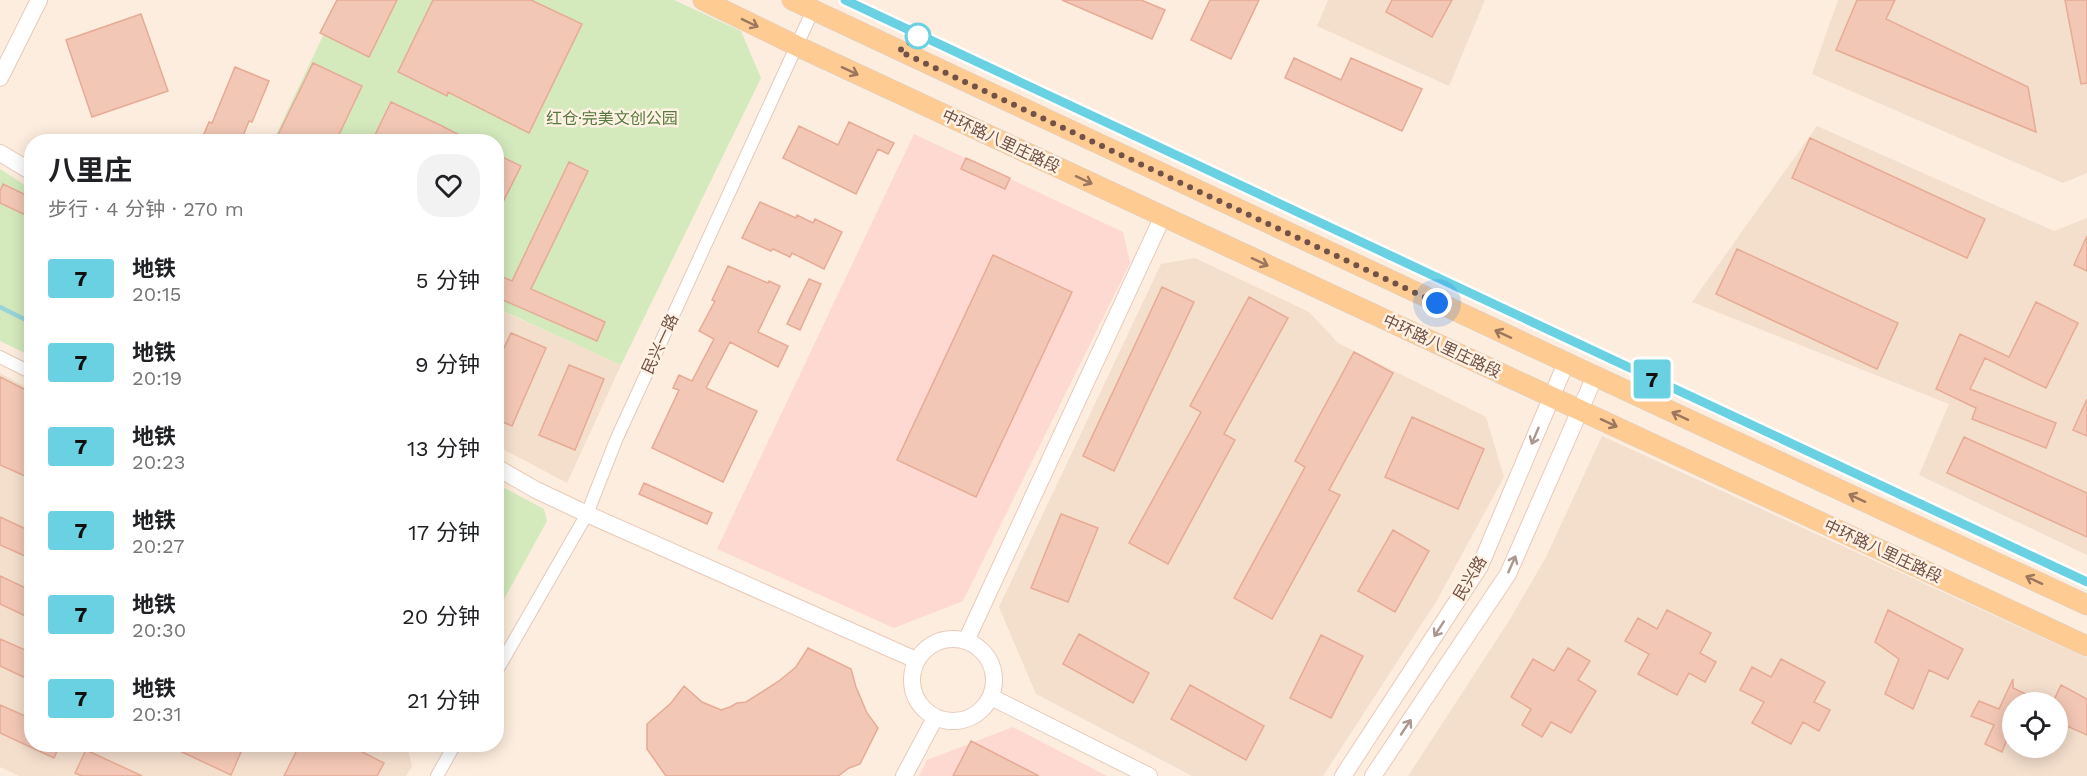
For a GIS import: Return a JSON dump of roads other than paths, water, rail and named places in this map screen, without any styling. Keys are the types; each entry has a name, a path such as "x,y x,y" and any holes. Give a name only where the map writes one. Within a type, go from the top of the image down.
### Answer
{"main road":[{"name":"中环路八里庄路段","path":"703,0 796,46 2087,646"},
{"path":"792,0 1566,363 2087,604"}],"street":[{"path":"0,78 39,0"},
{"name":"民兴一路","path":"504,658 587,514 616,440 813,10"},
{"path":"0,153 24,167"},
{"path":"966,641 1163,216"},
{"path":"0,357 24,369"},
{"name":"民兴路","path":"1342,776 1480,566 1566,363"},
{"name":"民兴路","path":"1373,776 1508,574 1595,376"},
{"path":"504,472 536,490 587,514 916,660"},
{"path":"952,638 966,641 979,647 989,658 994,672 991,698 973,717 948,722 935,718 916,700 912,688 911,673 916,660 926,648 938,641 952,638"},
{"path":"991,698 1149,776"},
{"path":"904,776 935,718"},
{"path":"437,776 450,752"}],"waterway":[{"path":"0,307 24,319"}],"metro line":[{"name":"7","path":"845,0 2087,582"}],"park label":[{"name":"红仓·完美文创公园","path":"612,118"}]}
